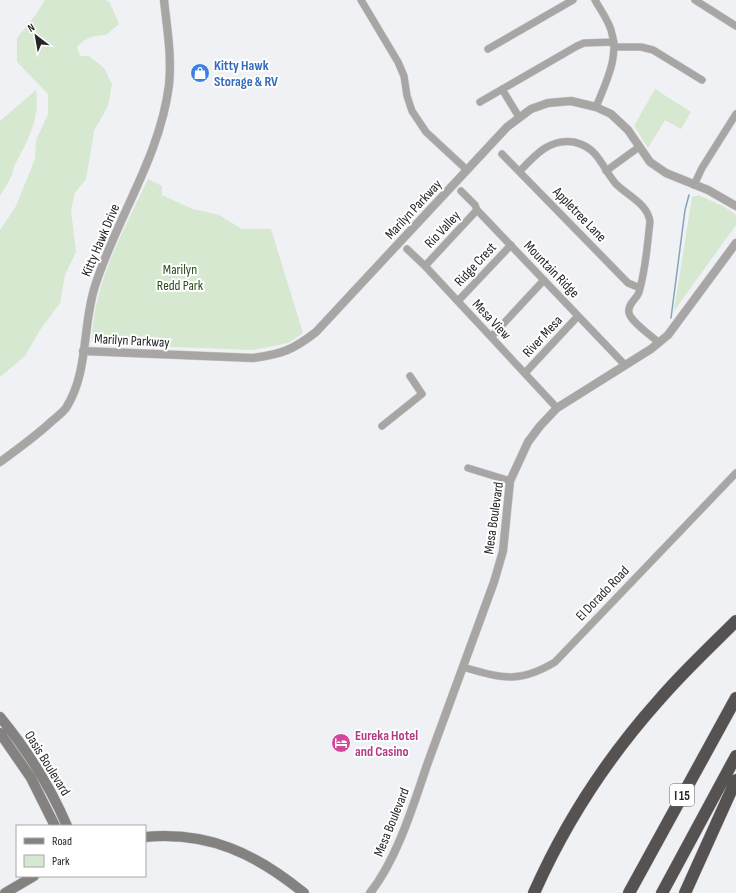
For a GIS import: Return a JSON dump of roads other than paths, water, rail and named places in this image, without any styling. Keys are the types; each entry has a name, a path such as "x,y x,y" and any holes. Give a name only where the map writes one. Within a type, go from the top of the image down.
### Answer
{"highway":[{"path":"534,893 566,829 611,759 659,700 736,622"},
{"name":"I 15","path":"629,893 736,698"},
{"name":"I 15","path":"662,893 736,756"},
{"path":"685,893 736,780"}],"main road":[{"name":"Oasis Boulevard","path":"0,716 30,757 55,800 67,825"},
{"name":"Oasis Boulevard","path":"0,733 31,778 54,825"},
{"path":"146,837 174,837 225,845 253,857 304,893"},
{"path":"5,893 32,877"}],"street":[{"name":"Kitty Hawk Drive","path":"0,462 36,436 65,410 81,373 83,351 94,287 105,257 151,154 163,116 169,84 169,57 164,0"},
{"path":"361,0 398,62 404,76 407,96 412,111 426,132 467,170"},
{"path":"488,49 573,0"},
{"path":"594,0 611,29 614,44 613,62 596,107"},
{"path":"695,0 736,26"},
{"path":"480,102 584,43 614,44 653,50 702,80"},
{"path":"502,89 519,117"},
{"name":"Marilyn Parkway","path":"83,351 253,358 276,355 298,346 316,332 507,127 531,109 548,103 571,101 596,107 611,114 628,130 650,162 666,173 694,186 708,190 736,206"},
{"path":"694,186 702,168 736,114"},
{"path":"520,171 536,154 549,145 564,141 588,147 595,153 616,184 641,204 649,215 644,277 638,296 630,305 628,312 631,318 659,343"},
{"path":"606,171 639,147"},
{"name":"Appletree Lane","path":"502,154 628,283 640,288"},
{"name":"Mountain Ridge","path":"461,191 625,365"},
{"name":"Rio Valley","path":"425,266 478,210"},
{"name":"Mesa Boulevard","path":"370,893 379,882 389,862 417,793 494,582 503,551 510,481 528,442 540,426 557,408 659,343 676,326 736,243"},
{"name":"Ridge Crest","path":"458,301 511,245"},
{"name":"Mesa View","path":"407,249 492,337 557,408"},
{"path":"492,337 544,280"},
{"name":"River Mesa","path":"525,373 578,316"},
{"path":"382,426 422,394 410,376"},
{"path":"468,468 510,481"},
{"name":"El Dorado Road","path":"463,667 495,677 517,678 538,673 555,662 736,472"}],"waterway":[{"path":"671,318 685,210 689,195"}],"place":[{"name":"Kitty Hawk Storage & RV","path":"200,73"},
{"name":"Eureka Hotel and Casino","path":"341,743"}],"park label":[{"name":"Marilyn Redd Park","path":"180,278"}]}
